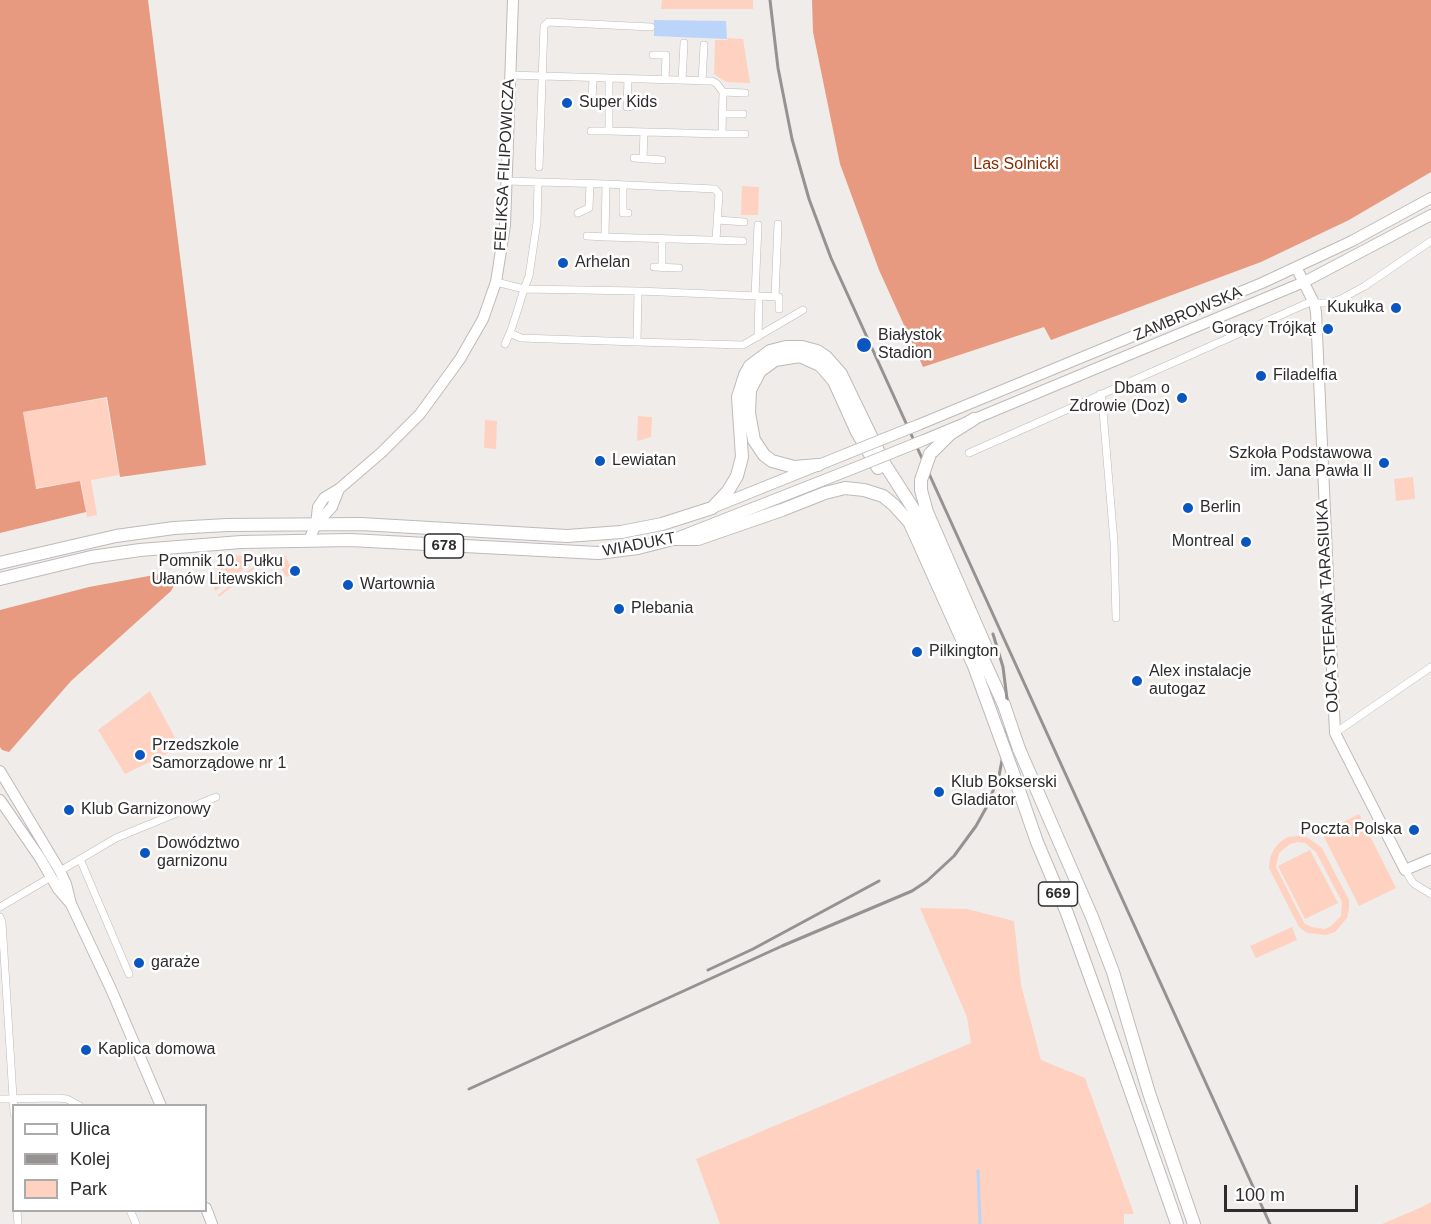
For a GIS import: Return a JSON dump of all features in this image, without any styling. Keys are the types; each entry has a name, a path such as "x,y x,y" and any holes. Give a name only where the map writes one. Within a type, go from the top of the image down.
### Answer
{"main road":[{"name":"FELIKSA FILIPOWICZA","path":"309,540 316,524 332,507 339,489 403,433 446,379 483,319 496,282 505,225 513,0"},
{"name":"ZAMBROWSKA","path":"939,416 1211,305 1352,241 1431,198"},
{"name":"ZAMBROWSKA","path":"948,429 1304,282 1431,215"},
{"name":"OJCA STEFANA TARASIUKA","path":"1296,267 1314,303 1335,733"},
{"path":"712,508 728,490 740,466 738,397 740,385 750,366 770,351 786,347 810,348 826,357 841,374 884,463 918,516 1004,705"},
{"path":"818,465 794,467 782,465 764,454 754,440 749,413 750,390 760,371 775,360 800,356 813,360 828,373 869,454 911,524"},
{"name":"WIADUKT","path":"316,524 361,524 582,536 644,528 712,508 939,416"},
{"path":"974,419 950,434 930,454 921,480 923,501 978,627 993,666 1004,705"},
{"name":"WIADUKT","path":"309,540 350,540 589,553 638,548 715,525 948,429"},
{"path":"673,539 698,538 844,488 864,490 883,496 911,524"},
{"name":"678","path":"0,563 96,539 174,528 316,524"},
{"name":"669","path":"911,524 974,666 1037,842 1105,1018 1177,1224"},
{"name":"678","path":"0,579 91,557 152,549 220,543 309,540"},
{"path":"42,553 45,567"},
{"name":"669","path":"1004,705 1031,782 1092,917 1113,972 1149,1092 1194,1224"},
{"path":"1335,733 1405,870 1431,858"},
{"path":"0,771 55,874 64,898 71,904 111,989 160,1104"},
{"path":"13,793 0,800 55,874"}],"street":[{"path":"539,166 544,26 548,22 651,27"},
{"path":"682,80 684,43"},
{"path":"702,81 704,45"},
{"path":"653,55 666,56 665,80"},
{"path":"510,75 712,81 723,92 722,134"},
{"path":"583,102 592,103 592,78"},
{"path":"609,78 609,131"},
{"path":"628,79 627,106 632,106"},
{"path":"723,92 745,93"},
{"path":"722,114 743,114"},
{"path":"591,131 745,135"},
{"path":"644,132 644,159"},
{"path":"634,158 662,160"},
{"path":"507,181 715,189 719,194 716,240"},
{"path":"506,344 524,289 537,222 538,183"},
{"path":"578,213 589,207 590,184"},
{"path":"605,237 606,184"},
{"path":"623,185 623,213 627,213"},
{"path":"718,220 744,222"},
{"path":"775,297 778,224"},
{"path":"758,225 758,337"},
{"path":"587,236 743,241"},
{"path":"662,238 658,267 679,268"},
{"path":"969,453 1308,303 1341,299 1365,286 1431,241"},
{"path":"496,282 524,289 779,297 778,309"},
{"path":"637,342 638,291"},
{"path":"510,333 521,338 739,346 745,345 803,310"},
{"path":"1100,394 1114,543 1116,618"},
{"path":"1335,733 1431,667"},
{"path":"0,907 116,838 216,797"},
{"path":"80,859 129,974"},
{"path":"1405,870 1413,883 1431,894"},
{"path":"0,917 4,1012 13,1104"},
{"path":"0,1100 57,1098 76,1104"}],"green space":[{"path":"0,0 148,0 206,465 120,477 107,397 23,412 36,489 80,481 86,512 0,533"},
{"path":"662,0 753,0 753,9 661,9"},
{"name":"Las Solnicki","path":"812,0 1431,0 1431,172 1349,220 1261,262 1051,340 1044,327 923,367 879,270 840,164 813,32"},
{"path":"728,38 743,39 750,83 726,82 714,74 715,40 727,40"},
{"path":"742,186 759,187 758,215 741,215"},
{"path":"106,398 119,475 91,480 97,515 87,517 81,481 35,488 23,412"},
{"path":"638,416 652,417 651,437 637,441"},
{"path":"485,420 497,421 496,449 484,448"},
{"path":"1413,477 1415,499 1396,501 1394,479"},
{"path":"231,555 259,557 215,591 219,560"},
{"path":"285,555 294,574 286,577 280,566 256,567 219,597 218,595 267,556"},
{"path":"165,573 180,574 171,591 71,681 9,752 2,750 0,747 0,610 89,587"},
{"path":"150,691 180,747 125,774 98,730"},
{"path":"1359,814 1396,888 1359,906 1322,833"},
{"path":"1288,837 1307,837 1322,848 1349,900 1347,918 1335,932 1326,935 1307,933 1299,927 1269,868 1274,849","holes":["1305,843 1316,852 1342,902 1341,916 1325,929 1311,927 1304,923 1276,867 1279,853 1290,844"]},
{"path":"1310,850 1338,903 1305,919 1278,866"},
{"path":"920,908 967,909 1014,921 1021,985 1041,1060 1085,1078 1134,1214 1124,1214 1124,1224 720,1224 696,1159 971,1043 967,1017"},
{"path":"1292,927 1297,940 1256,958 1250,946"},
{"path":"1431,1202 1431,1224 1382,1224 1422,1207"}],"water":[{"path":"654,20 726,21 727,39 654,36"}],"waterway":[{"path":"978,1171 980,1224"}],"railway":[{"path":"770,0 778,68 792,139 809,199 831,258 1270,1224"},
{"path":"469,1089 782,946 912,891 927,881 954,856 976,826 999,776 1006,739 1007,699 1003,667 993,634"},
{"path":"708,970 753,949 879,881"}],"place":[{"name":"Super Kids","path":"567,103"},
{"name":"Arhelan","path":"563,263"},
{"name":"Kukułka","path":"1396,308"},
{"name":"Gorący Trójkąt","path":"1328,329"},
{"name":"Białystok Stadion","path":"864,345"},
{"name":"Filadelfia","path":"1261,376"},
{"name":"Dbam o Zdrowie (Doz)","path":"1182,398"},
{"name":"Lewiatan","path":"600,461"},
{"name":"Szkoła Podstawowa im. Jana Pawła II","path":"1384,463"},
{"name":"Berlin","path":"1188,508"},
{"name":"Montreal","path":"1246,542"},
{"name":"Pomnik 10. Pułku Ułanów Litewskich","path":"295,571"},
{"name":"Wartownia","path":"348,585"},
{"name":"Plebania","path":"619,609"},
{"name":"Pilkington","path":"917,652"},
{"name":"Alex instalacje autogaz","path":"1137,681"},
{"name":"Przedszkole Samorządowe nr 1","path":"140,755"},
{"name":"Klub Bokserski Gladiator","path":"939,792"},
{"name":"Klub Garnizonowy","path":"69,810"},
{"name":"Poczta Polska","path":"1414,830"},
{"name":"Dowództwo garnizonu","path":"145,853"},
{"name":"garaże","path":"139,963"},
{"name":"Kaplica domowa","path":"86,1050"}]}
